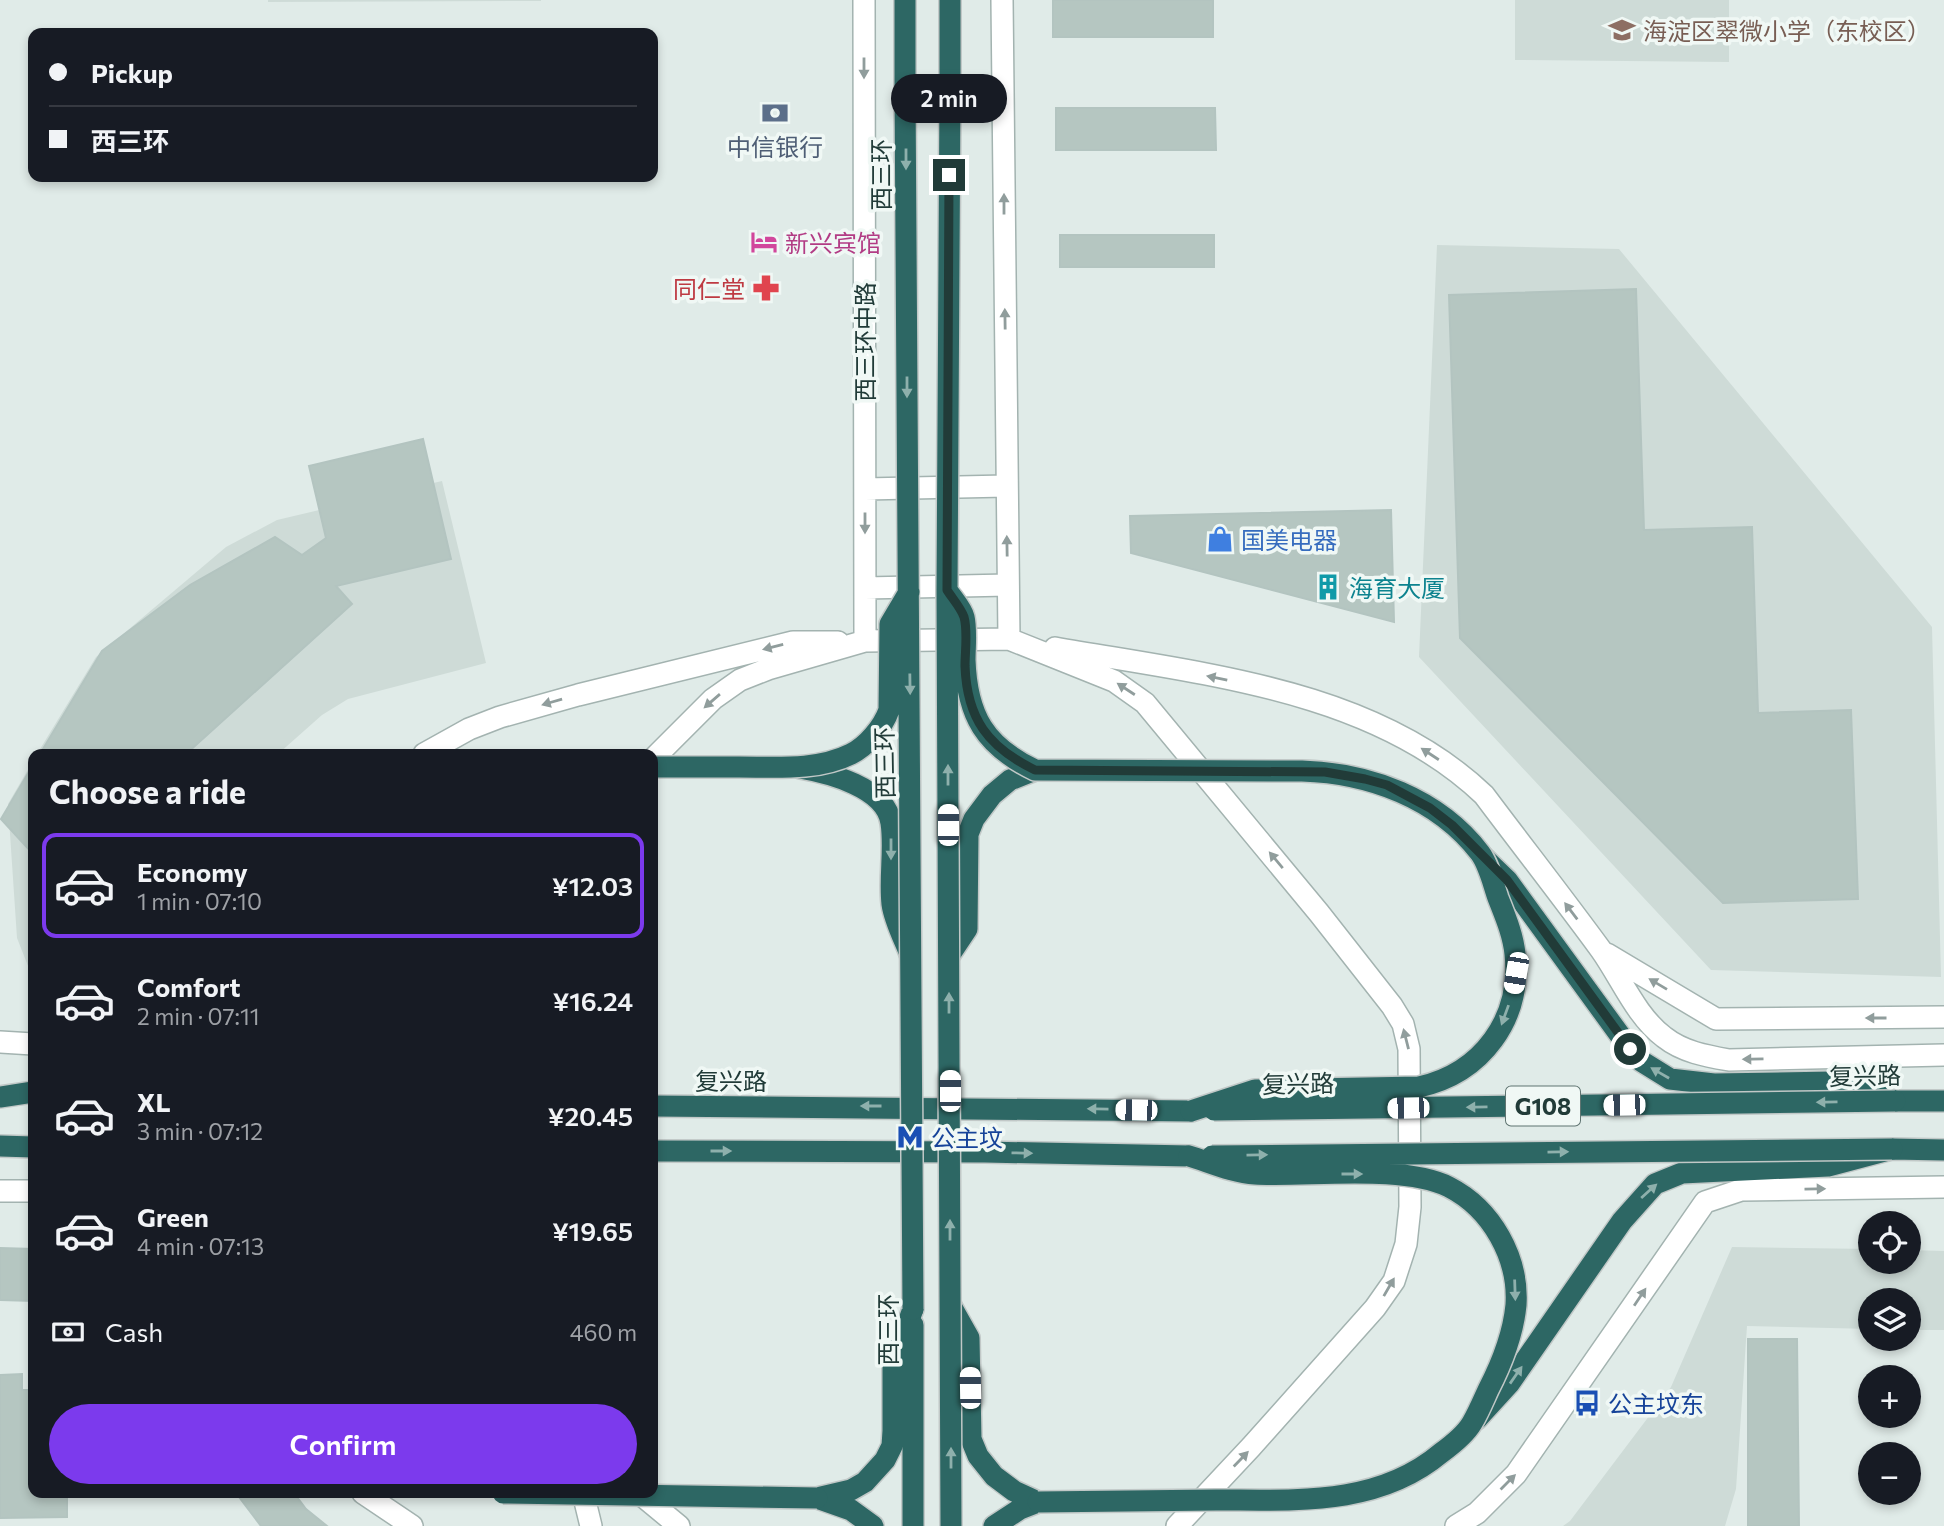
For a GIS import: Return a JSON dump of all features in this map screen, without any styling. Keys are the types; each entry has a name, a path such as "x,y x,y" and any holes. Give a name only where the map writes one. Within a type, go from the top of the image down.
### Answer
{"highway":[{"name":"西三环","path":"905,0 913,1526"},
{"path":"950,0 947,590 951,1526"},
{"path":"947,590 964,617 966,682 972,707 990,739 1011,758 1035,770"},
{"path":"658,766 797,767 833,761 865,744 886,718 890,701 890,624 909,592"},
{"path":"797,767 846,779 867,791 883,806 891,820 892,906 912,962"},
{"path":"949,956 967,929 968,834 974,819 992,795 1010,780 1035,770 1325,772 1365,779 1397,790 1430,808 1452,825 1507,880 1630,1049 1655,1071 1670,1079 1693,1083 1833,1082 1895,1101"},
{"path":"1191,1111 1255,1090 1419,1087 1439,1083 1471,1065 1486,1050 1503,1022 1516,973 1515,952 1509,927 1482,856"},
{"path":"0,1097 28,1093"},
{"path":"0,1097 28,1098"},
{"name":"复兴路","path":"658,1106 1191,1111 1944,1101"},
{"path":"0,1146 28,1147"},
{"path":"994,1526 1020,1509 1038,1502 1323,1499 1350,1496 1392,1483 1434,1460 1471,1426 1509,1384 1622,1221 1655,1184 1682,1172 1828,1166 1892,1149"},
{"name":"G108","path":"658,1151 1189,1156 1944,1150"},
{"path":"1189,1156 1251,1174 1392,1175 1424,1179 1449,1187 1472,1202 1492,1222 1510,1259 1515,1280 1516,1305 1504,1359 1471,1426"},
{"path":"951,1306 970,1338 971,1438 978,1456 994,1476 1014,1491 1038,1502"},
{"path":"658,1495 817,1498 851,1490 876,1473 892,1446 893,1364 913,1309"},
{"path":"817,1498 851,1510 873,1526"}],"street":[{"name":"西三环中路","path":"863,0 865,641"},
{"path":"1002,0 1009,639"},
{"path":"864,489 1006,486"},
{"path":"865,588 1008,585"},
{"path":"433,749 469,729 500,718 578,695 793,642 1009,639 1114,681 1145,703 1311,902 1392,1006 1403,1024 1409,1049 1410,1207 1406,1244 1394,1281 1367,1318 1177,1526"},
{"name":"复兴路","path":"1009,639 1283,692 1314,700 1385,727 1462,774 1484,795 1601,951 1646,1018 1663,1037 1681,1049 1729,1060 1944,1055"},
{"path":"658,754 713,699 740,680 768,669 865,641"},
{"name":"复兴路","path":"1601,951 1716,1019 1944,1017"},
{"path":"0,1042 28,1044"},
{"path":"1457,1526 1477,1513 1516,1474 1705,1202 1741,1190 1944,1187"},
{"path":"0,1191 28,1191"},
{"path":"370,1498 412,1526"},
{"path":"584,1498 592,1526"},
{"path":"645,1498 679,1526"}],"shaded area":[{"path":"541,0 541,1 268,2"},
{"name":"海淀区翠微小学（东校区）","path":"1515,0 1729,0 1729,62 1515,60"},
{"path":"1437,245 1619,249 1932,627 1941,977 1711,970 1419,657"},
{"path":"442,481 486,663 348,699 322,715 284,749 40,749 96,657 226,547 277,520"},
{"path":"28,770 28,966 17,938 8,804"},
{"path":"1732,1247 1858,1249 1858,1274 1921,1274 1921,1250 1944,1251 1944,1330 1921,1330 1921,1288 1858,1288 1858,1329 1747,1326 1736,1489 1725,1526 1563,1526 1570,1521 1671,1387"}],"building":[{"path":"1053,0 1213,0 1213,37 1053,37"},
{"path":"1056,108 1215,108 1216,150 1056,150"},
{"path":"1060,235 1214,235 1214,267 1060,267"},
{"path":"1636,289 1644,530 1752,527 1758,713 1851,710 1858,899 1723,903 1460,638 1449,295"},
{"path":"423,439 451,559 336,586 352,604 192,749 43,749 102,651 190,585 275,537 302,555 326,538 309,466"},
{"name":"海育大厦","path":"1391,510 1394,622 1131,553 1130,516"},
{"path":"28,773 28,849 1,819"},
{"path":"0,1248 28,1249 28,1301 0,1300"},
{"path":"1748,1339 1797,1339 1799,1526 1748,1526"},
{"path":"22,1374 22,1390 28,1390 28,1498 67,1498 67,1517 0,1518 0,1375"},
{"path":"240,1498 298,1498 306,1509 327,1526 261,1526"}],"place":[{"name":"海淀区翠微小学（东校区）","path":"1622,30"},
{"name":"中信银行","path":"775,113"},
{"name":"新兴宾馆","path":"764,242"},
{"name":"同仁堂","path":"766,288"},
{"name":"国美电器","path":"1220,539"},
{"name":"海育大厦","path":"1328,587"},
{"name":"公主坟","path":"910,1137"},
{"name":"公主坟东","path":"1587,1403"}],"route":[{"path":"949,175 947,590 964,617 968,700 990,739 1011,758 1035,770 1325,772 1387,785 1430,808 1452,825 1507,880 1630,1049"}]}
